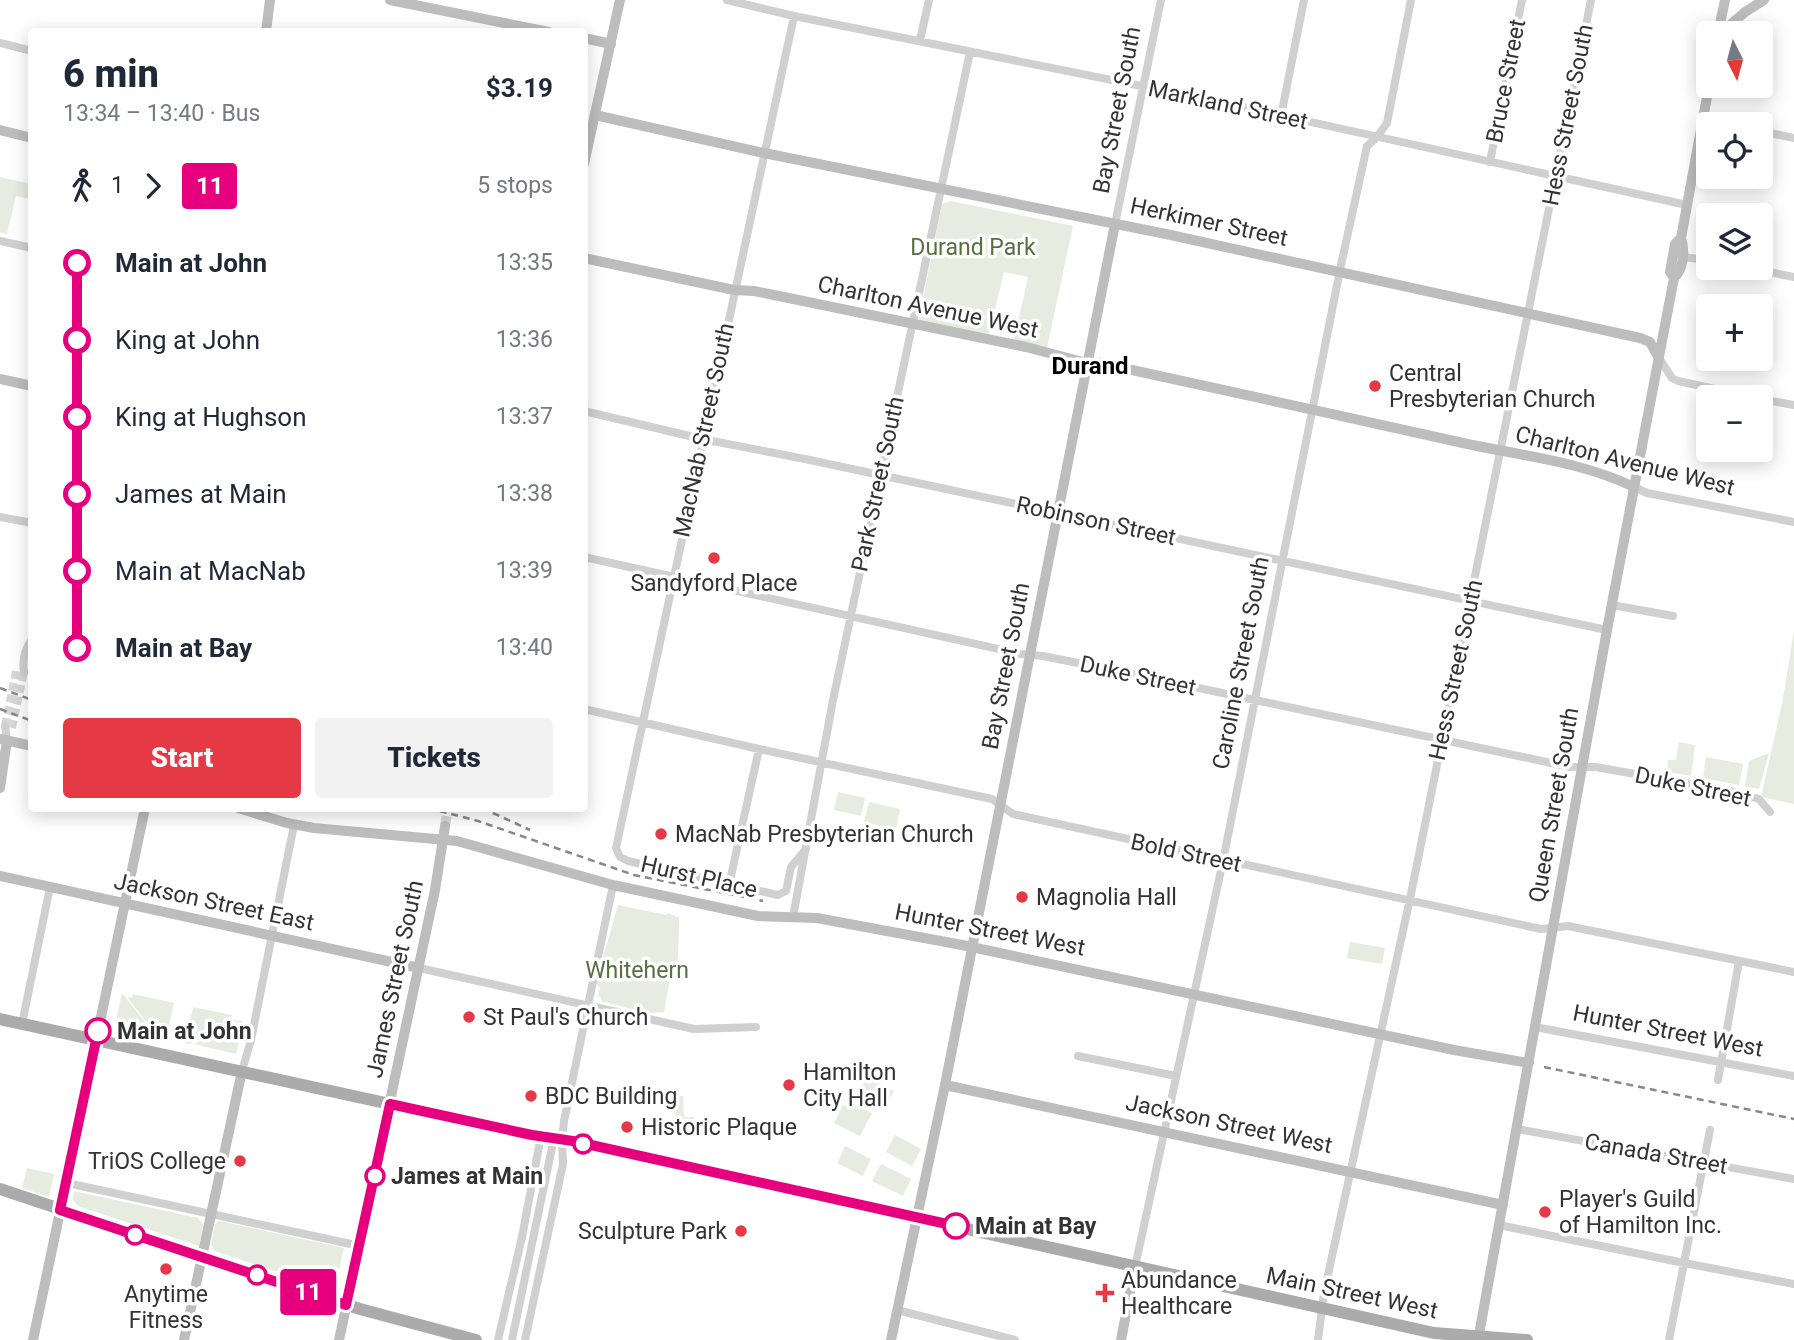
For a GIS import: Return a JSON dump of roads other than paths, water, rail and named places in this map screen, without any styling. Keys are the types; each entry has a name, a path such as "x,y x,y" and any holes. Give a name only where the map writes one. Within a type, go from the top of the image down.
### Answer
{"main road":[{"name":"Main Street West","path":"0,1019 1434,1333 1527,1340"},
{"path":"0,1189 346,1305 476,1340"}],"street":[{"path":"266,28 270,0"},
{"path":"391,0 529,28"},
{"path":"588,146 620,0"},
{"name":"Markland Street","path":"727,0 794,16 1143,86 1687,205"},
{"path":"920,40 929,0"},
{"name":"Bay Street South","path":"891,1340 945,1085 1161,0"},
{"path":"1280,116 1304,0"},
{"name":"Caroline Street South","path":"1121,1340 1223,861 1339,273 1367,146 1387,123 1411,0"},
{"name":"Bruce Street","path":"1490,162 1522,0"},
{"name":"Hess Street South","path":"1318,1340 1325,1289 1409,902 1591,0"},
{"path":"1722,21 1725,0"},
{"path":"1734,21 1764,0"},
{"name":"MacNab Street South","path":"616,845 794,16"},
{"path":"588,39 611,44"},
{"path":"0,44 28,50"},
{"name":"Park Street South","path":"793,917 820,762 970,52"},
{"name":"Herkimer Street","path":"595,115 764,153 1327,269 1645,339 1650,342 1672,377 1696,387"},
{"path":"0,130 28,137"},
{"path":"1773,134 1794,138"},
{"name":"Queen Street South","path":"1478,1338 1634,487 1674,278 1679,273 1684,247 1681,238 1696,157"},
{"name":"Queen Street South","path":"1674,278 1670,272 1672,258 1675,244 1681,238"},
{"path":"0,241 28,247"},
{"path":"1682,257 1696,259"},
{"name":"Charlton Avenue West","path":"588,259 734,290 754,290 1313,409 1500,452 1586,468 1647,493 1794,522"},
{"path":"1773,272 1794,276"},
{"path":"0,379 28,385"},
{"path":"1773,401 1794,405"},
{"name":"Robinson Street","path":"588,412 702,439 1607,630"},
{"path":"0,517 28,522"},
{"name":"Duke Street","path":"588,558 1030,655 1133,674 1570,767 1596,767 1735,792 1759,799 1770,812"},
{"path":"1612,605 1673,616"},
{"path":"21,669 28,645"},
{"name":"Bold Street","path":"588,710 992,799 1013,814 1409,902 1542,929 1568,926 1794,972"},
{"path":"0,788 4,739 8,727"},
{"path":"4,739 28,745"},
{"path":"729,885 759,749"},
{"path":"33,1340 144,812"},
{"name":"Hunter Street West","path":"251,812 294,825 348,833 464,842 612,885 758,916 817,918 972,947 1454,1050 1529,1063"},
{"path":"184,1340 242,1070 251,1040 294,825"},
{"name":"James Street South","path":"339,1340 438,876 445,826"},
{"name":"Hurst Place","path":"616,845 620,857 628,861 774,894 783,894 791,867 806,849"},
{"name":"Jackson Street East","path":"0,876 419,968"},
{"path":"498,1340 522,1237 589,1004 612,885"},
{"path":"22,1024 50,887"},
{"path":"1717,1080 1740,961"},
{"path":"419,968 696,1030 757,1027"},
{"name":"Hunter Street West","path":"1535,1027 1794,1076"},
{"path":"1078,1056 1176,1076"},
{"name":"Jackson Street West","path":"945,1085 1503,1205"},
{"name":"Canada Street","path":"1517,1129 1794,1179"},
{"path":"1669,1340 1710,1130"},
{"path":"512,1340 552,1138"},
{"path":"525,1340 563,1164 552,1138"},
{"path":"67,1183 360,1246"},
{"path":"1499,1225 1794,1284"},
{"path":"897,1310 1015,1340"}],"tunnel":[{"path":"5,726 16,671"},
{"path":"12,728 24,672"},
{"path":"445,826 447,812"}],"railway":[{"path":"0,688 28,698"},
{"path":"0,709 28,720"},
{"path":"443,812 478,821 634,875 744,897"},
{"path":"491,812 530,830"},
{"path":"736,895 763,901"},
{"path":"1544,1067 1794,1119"}],"place":[{"name":"Central Presbyterian Church","path":"1375,386"},
{"name":"Sandyford Place","path":"714,558"},
{"name":"MacNab Presbyterian Church","path":"661,834"},
{"name":"Magnolia Hall","path":"1022,897"},
{"name":"St Paul's Church","path":"469,1017"},
{"name":"Main at John","path":"98,1031"},
{"name":"Hamilton City Hall","path":"789,1085"},
{"name":"BDC Building","path":"531,1096"},
{"name":"Historic Plaque","path":"627,1127"},
{"name":"TriOS College","path":"240,1161"},
{"name":"James at Main","path":"375,1176"},
{"name":"Player's Guild of Hamilton Inc.","path":"1545,1212"},
{"name":"Main at Bay","path":"956,1226"},
{"name":"Sculpture Park","path":"741,1231"},
{"name":"Anytime Fitness","path":"166,1269"},
{"name":"Abundance Healthcare","path":"1105,1293"}],"district":[{"name":"Durand","path":"1090,366"}],"park label":[{"name":"Durand Park","path":"973,247"},
{"name":"Whitehern","path":"637,970"}]}
